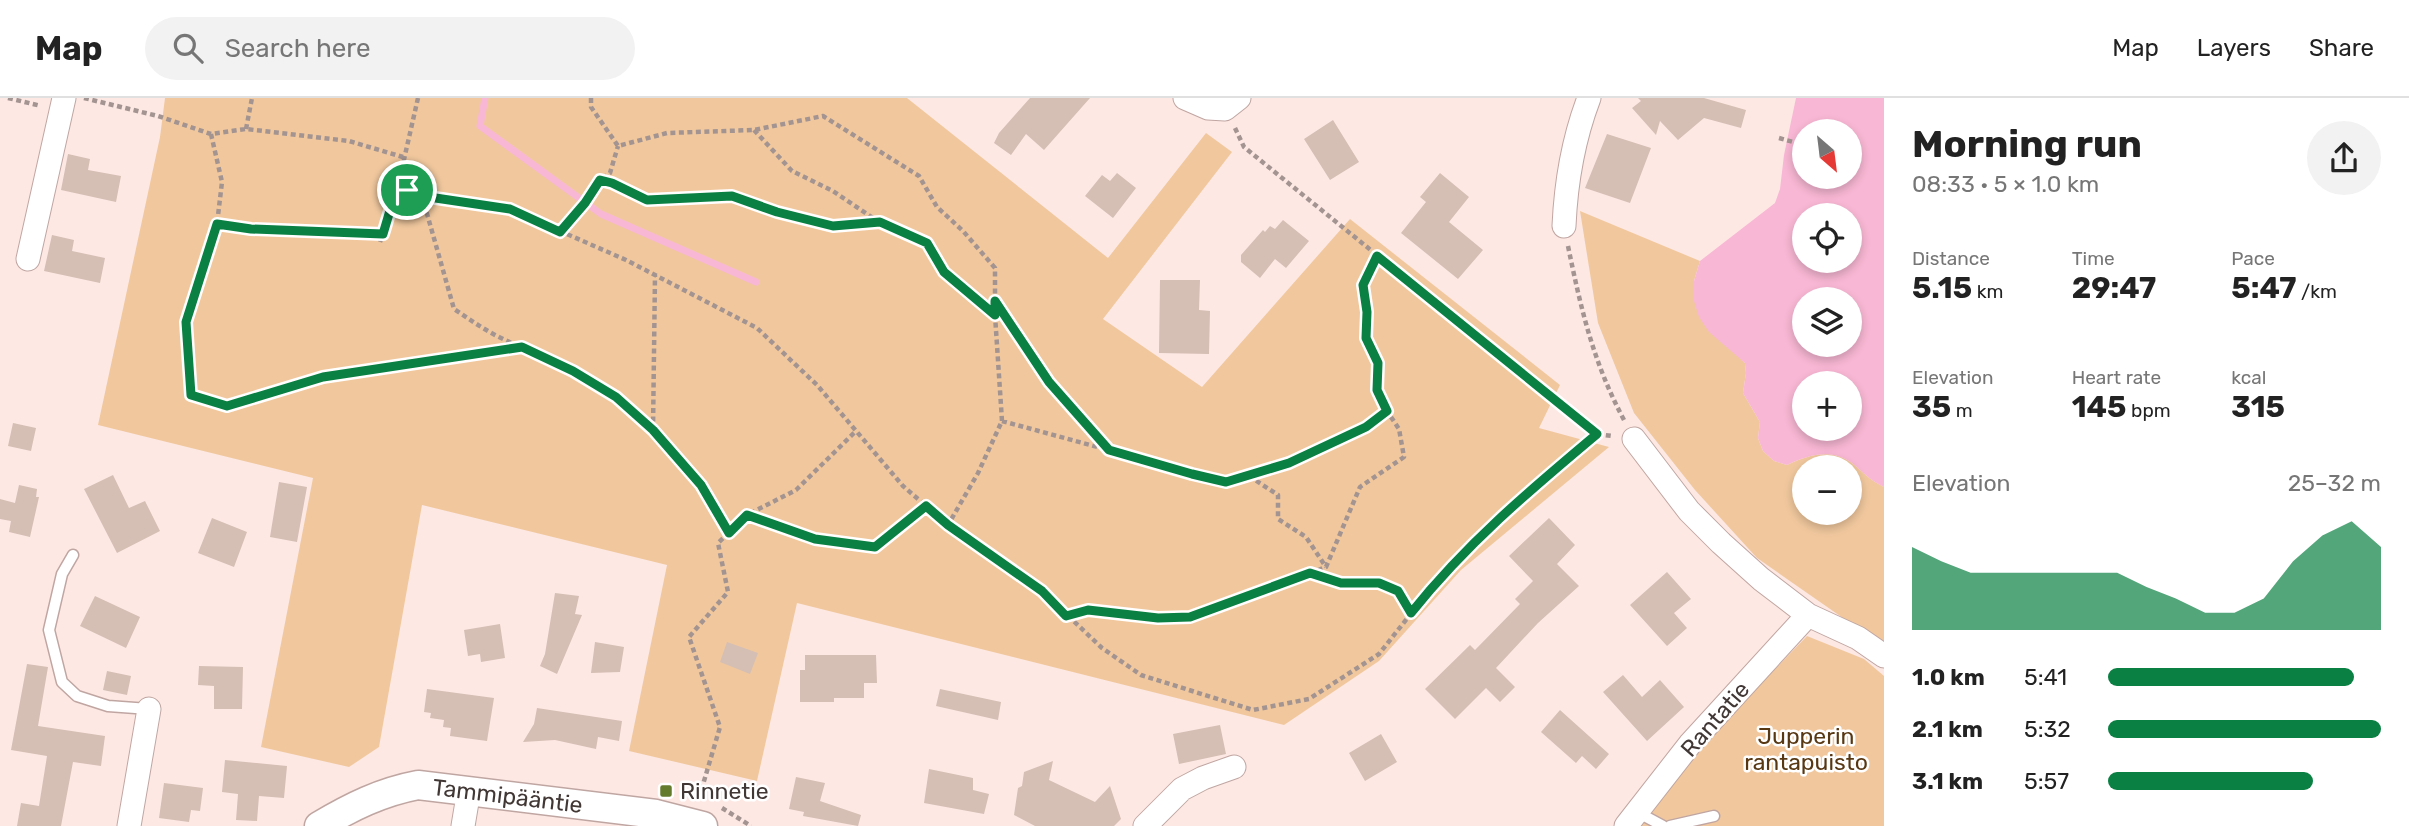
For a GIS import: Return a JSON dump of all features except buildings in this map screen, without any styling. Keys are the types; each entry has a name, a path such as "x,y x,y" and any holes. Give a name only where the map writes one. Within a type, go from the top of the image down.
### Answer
{"street":[{"path":"1185,98 1208,108 1232,103"},
{"path":"1564,226 1571,156 1589,98"},
{"path":"28,259 62,104"},
{"path":"1634,439 1681,501 1761,579 1808,615 1858,638 1884,656"},
{"name":"Rantatie","path":"1632,819 1690,744 1808,615"},
{"path":"128,826 149,709"},
{"path":"1145,826 1182,789 1234,767"},
{"name":"Tammipääntie","path":"319,826 388,791 418,785 656,814 703,826"},
{"path":"463,826 470,790"}],"lane":[{"path":"73,555 62,574 49,630 62,681 77,696 108,706 149,709"},
{"path":"1670,826 1714,816"},
{"path":"1632,819 1663,826"}],"path":[{"path":"8,98 62,104"},
{"path":"83,98 158,116 211,134 246,129 349,141 404,157"},
{"path":"246,129 252,98"},
{"path":"380,242 400,177 418,98"},
{"path":"591,98 591,107 618,146"},
{"path":"1232,103 1244,147 1597,434 1634,439"},
{"path":"618,146 667,133 754,130 823,116 919,176 937,207 963,231 995,268 995,315 1002,421 978,473 948,525"},
{"path":"754,130 792,171 833,191 880,222 927,243 944,272 995,315"},
{"path":"211,134 222,182 217,224 186,322 191,395 227,406 323,377 522,347"},
{"path":"1779,138 1792,142"},
{"path":"560,232 585,203 600,180 610,173 618,146"},
{"path":"400,177 407,190 422,196 510,209 654,275 757,328 817,385 903,486 948,525 1042,591 1102,648 1141,675 1253,710 1309,699 1379,654 1443,573 1517,501 1597,434"},
{"path":"600,180 647,200 732,196 777,212 833,226 880,222"},
{"path":"422,196 454,309 497,336 573,371 616,397 653,430 701,485 729,533"},
{"path":"217,224 251,229 383,234"},
{"path":"1564,226 1583,319 1611,396 1634,439"},
{"path":"1066,616 1088,610 1158,618 1190,617 1326,567 1360,487 1404,457 1399,429 1377,390 1378,363 1366,338 1367,312 1363,285 1377,256"},
{"path":"653,430 654,275"},
{"path":"995,301 1049,382 1109,450"},
{"path":"1002,421 1226,482 1289,463 1366,427 1387,411"},
{"path":"699,798 720,727 689,637 728,593 718,543 747,515 796,489 856,431"},
{"path":"1249,475 1278,495 1278,519 1306,537 1326,567"},
{"path":"747,515 815,539 875,547 926,506"},
{"path":"1310,573 1341,583 1379,583 1398,591 1411,613"}],"green space":[{"path":"165,98 907,98 1108,258 1206,133 1232,152 1103,319 1202,387 1350,219 1560,385 1539,428 1609,447 1461,570 1379,661 1284,725 797,603 757,781 629,751 667,565 422,505 379,747 349,767 261,747 313,478 98,425 160,137"},
{"path":"1580,211 1700,261 1694,281 1732,350 1745,363 1743,393 1760,422 1758,438 1763,451 1774,461 1787,465 1792,463 1792,525 1862,525 1862,471 1884,487 1884,642 1843,618 1757,558 1695,490 1634,413 1598,323"},
{"name":"Jupperin rantapuisto","path":"1807,636 1864,659 1884,676 1884,826 1638,826 1724,722"}],"shaded area":[{"path":"1796,98 1884,98 1884,487 1862,471 1862,455 1792,455 1792,463 1787,465 1774,461 1763,451 1758,438 1760,422 1743,393 1745,363 1709,332 1699,317 1694,301 1694,281 1700,261 1775,203 1780,189 1784,155"}],"waterway":[{"path":"485,98 480,126 601,214 756,282"}],"place":[{"name":"Rinnetie","path":"666,791"}],"route":[{"path":"400,177 407,190 422,196 510,209 560,232 585,203 600,180 647,200 732,196 777,212 833,226 880,222 927,243 944,272 995,315 995,301 1049,382 1109,450 1226,482 1289,463 1366,427 1387,411 1377,390 1378,363 1366,338 1367,312 1363,285 1377,256 1597,434 1517,501 1443,573 1411,613 1398,591 1379,583 1341,583 1310,573 1190,617 1158,618 1088,610 1066,616 1042,591 948,525 926,506 875,547 815,539 747,515 729,533 701,485 653,430 616,397 573,371 522,347 323,377 227,406 191,395 186,322 217,224 251,229 383,234 400,177"}]}
